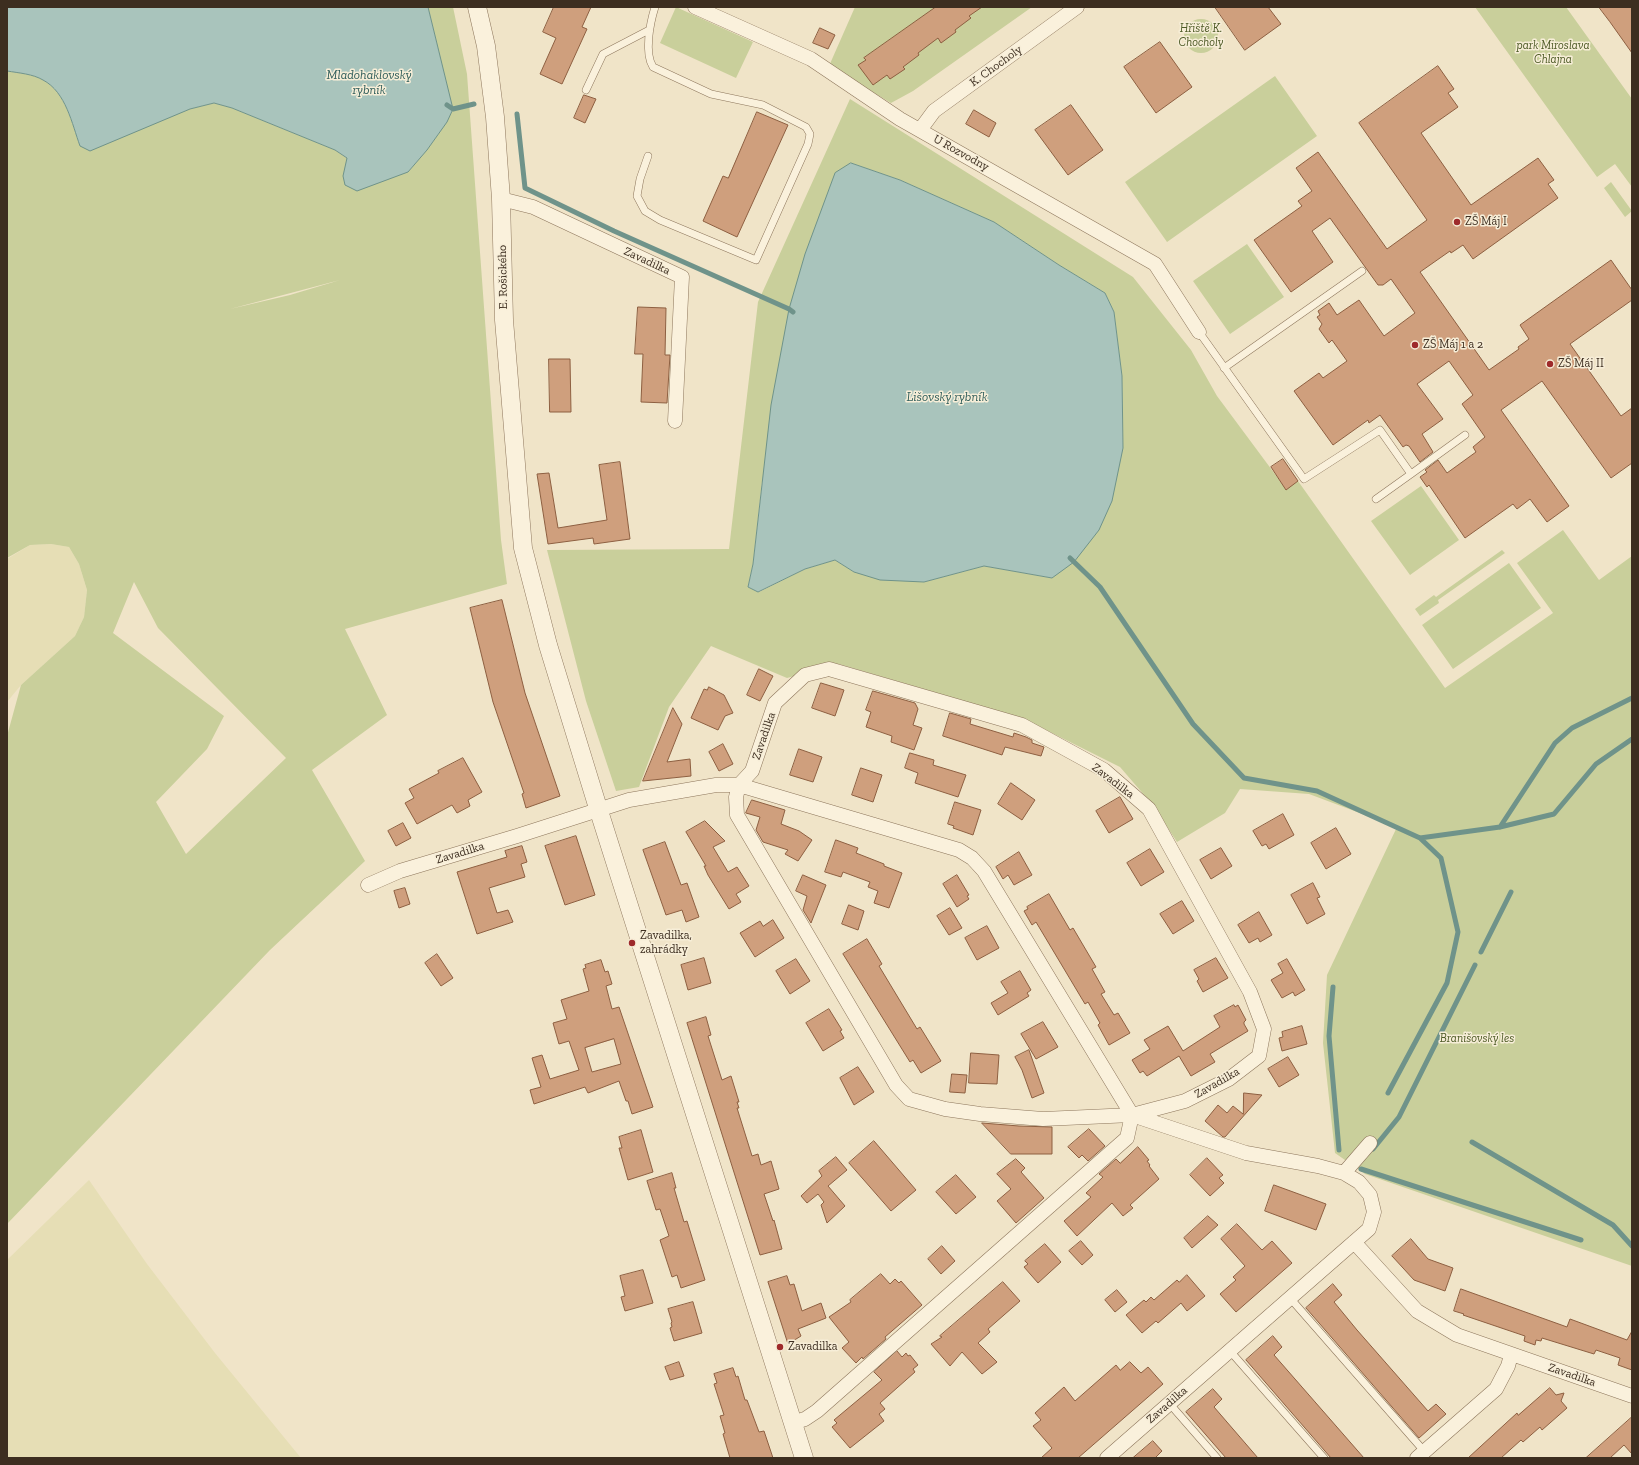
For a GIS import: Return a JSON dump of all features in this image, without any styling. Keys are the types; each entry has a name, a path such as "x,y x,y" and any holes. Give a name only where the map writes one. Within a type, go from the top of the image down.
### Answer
{"street":[{"name":"E. Rošického","path":"477,7 486,46 495,117 501,199 504,320 523,548 548,645 598,808"},
{"name":"U Rozvodny","path":"695,7 810,59 920,130 1155,264 1199,332"},
{"name":"K. Chocholy","path":"920,130 934,111 1077,7"},
{"name":"Zavadilka","path":"501,199 532,208 682,277 675,421"},
{"name":"Zavadilka","path":"830,669 1022,725 1104,770 1149,809 1250,992 1264,1029 1259,1056 1229,1079 1185,1101 1132,1115 1043,1119 988,1115 945,1109 909,1099 896,1085 736,815 736,797 739,785 752,771 775,704 805,675 830,669"},
{"name":"Zavadilka","path":"368,884 400,871 516,836 598,808 629,800 716,785 739,785 959,850 972,858 988,878 1132,1115 1246,1153 1318,1166 1344,1173 1359,1182 1370,1195 1374,1212 1369,1229 1109,1457"},
{"path":"598,808 804,1458"},
{"path":"792,1423 805,1419 817,1412 1127,1138 1132,1115"},
{"path":"1344,1173 1370,1143"},
{"name":"Zavadilka","path":"1354,1242 1417,1310 1457,1335 1632,1396"},
{"path":"1420,1455 1496,1388 1508,1366 1511,1355"}],"lane":[{"path":"648,156 640,179 637,196 645,211 660,220 756,260 808,144 810,134 806,127 763,105 711,94 654,67 649,61 649,30 656,7"},
{"path":"586,90 602,54 649,30"},
{"path":"1224,368 1362,271"},
{"path":"1199,332 1304,479 1380,430 1411,474"},
{"path":"1376,499 1465,435"},
{"path":"1290,1298 1420,1455"},
{"path":"1230,1350 1324,1458"},
{"path":"1169,1404 1217,1458"}],"shaded area":[{"path":"51,544 69,547 79,564 87,590 84,617 75,636 21,685 7,702 7,559 30,545"},
{"path":"89,1180 147,1264 215,1353 301,1458 7,1458 7,1260"}],"green space":[{"path":"428,7 453,7 467,74 501,540 507,584 345,629 387,715 312,770 365,861 270,950 7,1224 7,736 21,685 75,636 84,617 87,590 79,564 69,547 51,544 30,545 7,558 7,71 35,76 51,85 63,100 80,146 190,109 214,103 232,108 335,150 347,158 408,172 427,150 448,118 452,109","holes":["340,280 290,295 230,309","134,582 158,628 286,758 186,854 156,802 207,749 224,716 113,633"]},
{"path":"676,7 753,42 736,78 660,43"},
{"path":"855,7 1032,7 913,91 891,103 829,66"},
{"name":"park Miroslava Chlajna","path":"1475,7 1566,7 1632,99 1632,187 1615,164 1597,177"},
{"name":"Hřiště K. Chocholy","path":"1201,19 1213,24 1218,36 1213,48 1201,53 1189,48 1184,36 1189,24"},
{"path":"1275,76 1317,136 1167,242 1125,182"},
{"name":"Branišovský les","path":"850,99 1133,277 1191,350 1217,396 1286,489 1298,481 1445,688 1553,613 1517,563 1563,530 1599,580 1632,556 1632,1266 1365,1174 1335,1153 1323,1043 1327,975 1397,827 1309,794 1240,789 1225,813 1177,842 1152,804 1120,767 1024,719 839,664 787,678 711,646 669,707 639,787 616,791 586,701 547,550 729,549 758,302","holes":["851,163 900,180 994,222 1105,293 1114,312 1122,376 1123,448 1052,578 984,566 924,582 854,572 835,560 805,569 759,592 748,587 753,564 762,482"]},
{"path":"1611,182 1632,211 1625,217 1604,188"},
{"path":"1247,244 1284,297 1230,334 1193,281"},
{"path":"1421,486 1459,540 1410,575 1371,521"},
{"path":"1502,550 1505,553 1438,600 1439,603 1420,616 1415,609 1434,595 1436,597"},
{"path":"1509,563 1541,608 1453,669 1422,625"}],"water":[{"name":"Mladohaklovský rybník","path":"7,7 428,7 453,109 447,122 427,150 408,172 357,191 345,185 343,176 347,158 335,150 232,108 214,103 190,109 90,151 80,146 63,100 51,85 35,76 7,71"},
{"name":"Lišovský rybník","path":"851,163 900,180 994,222 1105,293 1114,312 1122,376 1123,448 1112,501 1099,530 1074,562 1052,578 984,566 924,582 880,580 854,572 835,560 805,569 758,592 748,587 753,564 771,405 789,309 805,254 835,173"}],"building":[{"path":"554,7 591,7 582,27 587,29 562,84 540,74 556,38 543,32"},
{"path":"936,7 982,7 969,16 971,18 941,43 938,38 918,53 919,55 903,67 905,69 890,79 887,75 873,85 858,65 866,60 864,58"},
{"path":"1215,7 1268,7 1281,24 1245,50"},
{"path":"1599,7 1632,7 1632,53 1610,22"},
{"path":"820,28 835,35 828,49 813,43"},
{"path":"1160,42 1192,87 1156,113 1124,67"},
{"path":"1438,66 1454,89 1448,93 1458,107 1421,133 1471,205 1538,158 1554,180 1548,184 1558,198 1473,259 1463,245 1451,253 1450,251 1420,272 1489,370 1519,349 1518,347 1529,339 1520,325 1611,260 1632,290 1632,300 1570,344 1621,416 1632,408 1632,463 1611,478 1542,381 1501,410 1569,506 1547,522 1530,499 1517,509 1513,504 1465,538 1429,485 1427,487 1420,477 1427,472 1425,470 1438,460 1447,473 1476,452 1473,447 1485,437 1462,404 1473,395 1449,361 1417,384 1443,419 1422,434 1433,452 1420,462 1409,446 1406,445 1403,447 1380,415 1369,423 1368,420 1333,445 1294,391 1319,373 1323,378 1347,361 1332,340 1329,343 1319,329 1322,324 1317,317 1320,315 1318,311 1329,303 1337,315 1359,300 1384,336 1415,313 1391,279 1383,285 1378,285 1330,218 1312,231 1333,262 1291,292 1254,240 1302,206 1298,201 1312,191 1296,168 1318,152 1387,249 1427,220 1359,123"},
{"path":"584,95 596,99 585,123 574,118"},
{"path":"1071,105 1103,150 1068,175 1035,130"},
{"path":"974,110 996,123 989,137 966,124"},
{"path":"757,112 788,125 737,237 703,221 723,176 728,178"},
{"path":"638,307 666,308 665,355 670,355 667,403 641,402 643,354 635,354"},
{"path":"549,359 570,359 571,412 550,412"},
{"path":"1283,459 1298,481 1286,490 1271,467"},
{"path":"620,462 630,539 594,544 593,538 548,544 537,474 549,473 558,528 607,520 599,465"},
{"path":"502,600 525,693 560,796 526,808 522,794 524,793 493,702 470,608"},
{"path":"759,669 773,676 760,701 747,695"},
{"path":"821,683 844,690 835,716 812,708"},
{"path":"709,687 724,695 733,713 725,716 718,730 691,718 704,689 707,690"},
{"path":"873,691 915,703 918,709 913,725 922,728 914,750 891,742 892,736 866,727 871,712 866,710"},
{"path":"673,708 682,724 667,762 690,759 691,776 643,781"},
{"path":"950,713 971,719 970,724 1013,737 1014,733 1026,737 1032,740 1032,743 1044,747 1041,756 1005,747 1002,755 943,736"},
{"path":"723,744 733,764 719,771 709,752"},
{"path":"799,749 822,757 813,782 790,775"},
{"path":"910,753 934,760 933,765 966,775 958,797 915,783 918,773 905,768"},
{"path":"463,758 482,792 468,800 470,806 457,813 452,805 417,824 405,803 414,798 409,789"},
{"path":"861,768 882,775 873,802 852,795"},
{"path":"1011,783 1035,800 1022,820 998,804"},
{"path":"1120,797 1133,819 1109,833 1096,811"},
{"path":"752,800 785,810 781,824 799,831 812,840 798,861 785,854 788,850 763,842 756,830 760,817 746,813"},
{"path":"955,802 981,810 973,835 953,828 954,826 948,824"},
{"path":"1283,814 1294,835 1269,849 1266,844 1262,846 1253,831"},
{"path":"705,821 725,841 713,847 728,872 737,867 749,886 736,894 741,902 729,909 708,875 704,866 706,866 686,832"},
{"path":"403,823 411,838 396,846 388,831"},
{"path":"1336,828 1351,854 1326,869 1311,843"},
{"path":"576,836 595,895 565,905 545,846"},
{"path":"836,840 858,848 856,853 902,873 889,908 874,903 878,891 868,887 870,882 843,872 841,877 825,872"},
{"path":"665,842 681,885 687,883 699,917 686,922 682,910 666,915 643,850"},
{"path":"522,846 527,862 521,864 525,877 489,888 497,913 508,910 513,922 477,934 457,872 507,857 505,851"},
{"path":"1221,848 1232,866 1211,879 1200,860"},
{"path":"1150,849 1164,872 1141,886 1127,863"},
{"path":"1019,852 1032,875 1014,885 1008,875 1003,879 996,867"},
{"path":"803,875 826,885 811,923 803,910 807,896 796,891"},
{"path":"957,875 969,895 967,896 969,899 957,907 943,884"},
{"path":"1313,883 1320,897 1317,898 1325,914 1307,924 1291,895"},
{"path":"405,888 410,904 399,908 394,891"},
{"path":"1049,894 1070,930 1073,928 1096,967 1092,969 1105,992 1101,994 1114,1015 1118,1013 1130,1033 1109,1045 1098,1025 1100,1023 1088,1002 1085,1004 1036,922 1032,925 1024,911 1028,909 1027,907"},
{"path":"1182,901 1194,921 1173,934 1160,914"},
{"path":"849,905 864,911 858,930 842,924"},
{"path":"950,908 962,928 949,935 937,916"},
{"path":"1259,912 1272,935 1260,942 1258,938 1249,943 1238,925"},
{"path":"773,920 784,938 755,957 740,933 760,921 763,926"},
{"path":"987,926 999,948 977,960 965,938"},
{"path":"867,939 882,964 879,966 917,1029 920,1027 941,1061 921,1073 913,1060 910,1062 843,954"},
{"path":"437,954 453,978 441,986 425,963"},
{"path":"704,958 711,983 688,990 681,965"},
{"path":"1216,958 1228,978 1203,992 1197,981 1199,979 1194,970"},
{"path":"796,959 810,981 790,994 776,971"},
{"path":"1287,959 1305,990 1295,996 1293,992 1282,998 1271,980 1283,973 1278,964"},
{"path":"601,960 605,972 608,971 612,984 606,986 612,1009 619,1007 653,1107 632,1114 619,1081 588,1093 585,1087 534,1104 530,1090 541,1087 532,1058 542,1055 550,1079 579,1070 569,1041 559,1044 553,1023 567,1019 561,1000 589,991 583,969 586,968 585,965","holes":["614,1039 621,1064 592,1072 585,1048"]},
{"path":"1020,971 1031,990 1027,993 1029,996 998,1015 991,1003 1008,993 1001,982"},
{"path":"1234,1005 1235,1007 1238,1005 1246,1020 1244,1024 1248,1031 1210,1054 1215,1062 1191,1076 1179,1056 1147,1076 1143,1071 1140,1073 1132,1060 1150,1049 1144,1040 1168,1026 1183,1051 1220,1027 1214,1016"},
{"path":"829,1009 842,1030 840,1031 844,1038 823,1051 806,1023"},
{"path":"706,1017 711,1035 708,1036 722,1080 731,1076 739,1102 737,1102 739,1108 737,1108 752,1156 758,1154 761,1165 771,1161 779,1189 764,1194 773,1221 774,1220 782,1249 760,1255 687,1023"},
{"path":"1043,1022 1058,1047 1036,1059 1021,1034"},
{"path":"1302,1026 1307,1044 1282,1051 1279,1038 1283,1037 1282,1032"},
{"path":"1029,1050 1044,1093 1032,1098 1022,1070 1015,1057"},
{"path":"971,1053 999,1055 997,1084 969,1083"},
{"path":"1288,1057 1299,1075 1279,1087 1268,1069"},
{"path":"858,1067 874,1092 854,1105 840,1078"},
{"path":"952,1074 967,1075 965,1093 950,1092"},
{"path":"1244,1093 1262,1095 1225,1137 1223,1137 1205,1121 1218,1105 1227,1113 1233,1106 1243,1114"},
{"path":"982,1123 1052,1127 1052,1154 1011,1154"},
{"path":"1089,1129 1105,1146 1088,1161 1082,1155 1079,1158 1068,1147"},
{"path":"641,1130 653,1172 628,1180 619,1148 622,1148 619,1137"},
{"path":"874,1141 916,1190 891,1211 849,1163"},
{"path":"1138,1147 1149,1160 1147,1161 1150,1165 1149,1166 1159,1179 1130,1205 1133,1208 1123,1216 1112,1203 1077,1236 1064,1221 1091,1197 1086,1193 1103,1177 1099,1174 1116,1159 1120,1163"},
{"path":"836,1157 847,1170 828,1186 845,1206 827,1223 821,1205 824,1202 818,1194 807,1203 801,1196 822,1176 819,1171"},
{"path":"1207,1158 1223,1175 1219,1178 1224,1183 1210,1196 1190,1175"},
{"path":"1016,1159 1025,1168 1021,1172 1044,1198 1016,1223 997,1201 1011,1189 997,1174"},
{"path":"672,1173 676,1188 674,1188 684,1222 687,1221 705,1280 681,1288 677,1275 672,1277 660,1240 669,1236 660,1209 656,1210 647,1181"},
{"path":"956,1175 976,1197 956,1214 936,1192"},
{"path":"1274,1185 1326,1204 1316,1230 1265,1211"},
{"path":"1208,1216 1218,1225 1192,1248 1184,1238"},
{"path":"1237,1224 1262,1250 1272,1241 1292,1263 1236,1312 1220,1294 1236,1280 1233,1277 1245,1266 1221,1239"},
{"path":"1411,1239 1428,1259 1453,1268 1445,1291 1414,1280 1392,1256"},
{"path":"1081,1241 1093,1255 1082,1265 1069,1251"},
{"path":"1045,1244 1061,1262 1038,1283 1024,1267 1028,1264 1025,1261"},
{"path":"942,1246 955,1261 941,1274 928,1259"},
{"path":"643,1270 653,1303 625,1311 621,1297 625,1296 620,1276"},
{"path":"881,1274 890,1284 895,1279 899,1283 901,1281 922,1305 885,1337 886,1339 863,1359 862,1357 856,1363 842,1348 849,1342 829,1317 851,1302 850,1300"},
{"path":"1187,1275 1205,1296 1187,1311 1181,1303 1158,1323 1156,1321 1142,1333 1126,1315 1144,1300 1146,1302 1151,1297 1154,1300 1177,1280 1179,1282"},
{"path":"787,1276 790,1285 794,1284 802,1311 821,1303 826,1318 798,1329 801,1336 788,1344 768,1282"},
{"path":"1003,1282 1020,1301 988,1329 990,1332 978,1343 997,1362 982,1374 962,1352 950,1366 931,1344 942,1337 940,1336"},
{"path":"1333,1284 1342,1295 1334,1302 1357,1330 1428,1411 1436,1404 1446,1414 1419,1438 1306,1308"},
{"path":"1461,1289 1567,1327 1570,1319 1627,1340 1632,1331 1632,1370 1618,1365 1620,1358 1596,1350 1594,1354 1542,1338 1541,1341 1536,1340 1535,1345 1524,1341 1525,1336 1454,1311"},
{"path":"1117,1290 1127,1302 1115,1312 1105,1300"},
{"path":"693,1302 702,1333 674,1341 670,1328 672,1327 672,1322 668,1309"},
{"path":"1273,1336 1282,1347 1274,1355 1364,1458 1331,1458 1246,1360"},
{"path":"897,1351 902,1357 906,1353 908,1356 910,1355 918,1365 913,1369 915,1372 880,1403 885,1409 879,1414 884,1421 850,1448 832,1427 837,1423 834,1420 882,1380 874,1372"},
{"path":"679,1362 684,1376 670,1380 665,1367"},
{"path":"1130,1362 1141,1373 1148,1367 1163,1384 1078,1458 1041,1458 1052,1448 1033,1426 1041,1420 1035,1413 1064,1387 1075,1401 1116,1365 1120,1370"},
{"path":"733,1368 736,1377 738,1376 745,1400 747,1400 759,1432 764,1431 773,1458 730,1458 723,1434 725,1433 720,1416 724,1415 714,1384 717,1383 714,1374"},
{"path":"1550,1388 1556,1395 1564,1393 1561,1401 1567,1408 1542,1430 1540,1427 1523,1442 1521,1440 1501,1458 1468,1458 1517,1413 1518,1415"},
{"path":"1213,1389 1222,1399 1214,1407 1258,1458 1226,1458 1186,1412"},
{"path":"1632,1417 1632,1454 1624,1445 1610,1458 1586,1458"},
{"path":"1153,1441 1162,1451 1155,1458 1133,1458"}],"waterway":[{"path":"447,105 453,109 474,104"},
{"path":"517,114 525,188 614,231 793,312"},
{"path":"1070,558 1100,587 1193,724 1244,778 1317,791 1420,838 1500,827 1554,814 1596,764 1632,739"},
{"path":"1500,827 1555,743 1572,728 1632,698"},
{"path":"1388,1093 1447,983 1458,932 1441,858 1420,838"},
{"path":"1481,952 1511,892"},
{"path":"1373,1149 1399,1117 1475,965"},
{"path":"1333,987 1329,1036 1339,1150"},
{"path":"1472,1142 1613,1225 1632,1246"},
{"path":"1361,1169 1581,1240"}],"place":[{"name":"ZŠ Máj I","path":"1457,222"},
{"name":"ZŠ Máj 1 a 2","path":"1415,345"},
{"name":"ZŠ Máj II","path":"1550,364"},
{"name":"Zavadilka, zahrádky","path":"632,943"},
{"name":"Zavadilka","path":"780,1347"}]}
